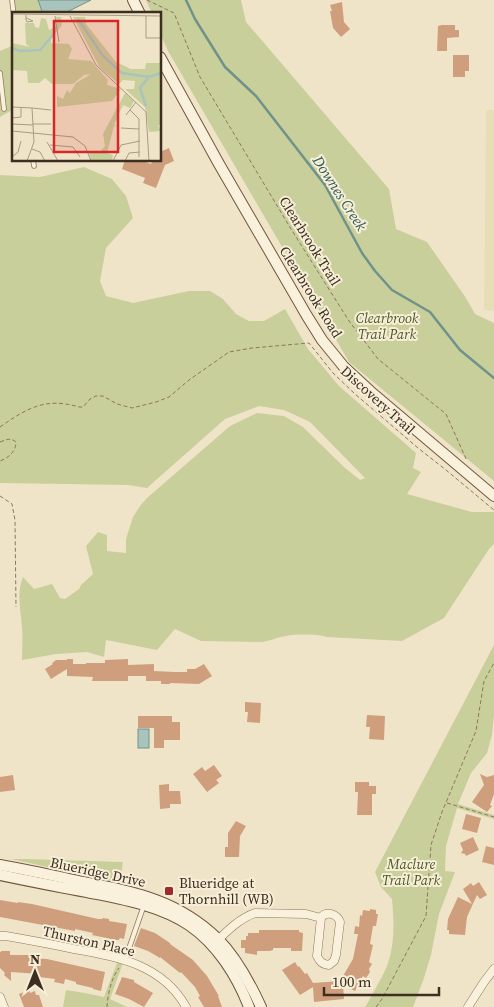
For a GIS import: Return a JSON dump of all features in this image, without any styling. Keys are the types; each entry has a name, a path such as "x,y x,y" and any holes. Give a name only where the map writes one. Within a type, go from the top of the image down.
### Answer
{"street":[{"path":"133,0 139,12"},
{"name":"Clearbrook Road","path":"161,59 219,164 322,340 344,367 370,391 494,496"},
{"name":"Blueridge Drive","path":"0,865 148,896 177,908 202,925 216,943 238,964 261,1007"},
{"name":"Blueridge Drive","path":"0,875 118,899 155,909 178,918 216,943 243,992 249,1007"},
{"path":"216,943 248,915 255,913 306,914 321,918"},
{"path":"334,914 340,922 336,955 334,961 329,965 320,961 317,956 321,918 322,915 334,914"},
{"name":"Thurston Place","path":"0,936 15,937 124,959 144,967 159,977 172,988 186,1007"},
{"path":"468,1007 475,994 494,969"},
{"path":"0,998 4,1007"}],"lane":[{"path":"0,73 4,109"},
{"path":"33,161 34,166"},
{"path":"124,959 144,906"}],"path":[{"name":"Clearbrook Trail","path":"147,0 174,13 200,77 290,229 349,321 378,359 446,414 468,464"},
{"name":"Discovery Trail","path":"0,427 20,413 47,403 58,402 83,407 90,399 96,396 103,396 117,404 132,408 156,402 169,398 188,380 229,352 309,343 333,373 355,394 494,510"},
{"path":"0,442 12,439 16,442 16,446 13,452 0,461"},
{"path":"0,496 12,504 15,520 16,607"},
{"path":"376,1007 426,916 431,845 442,812 476,731 484,681 494,663"},
{"path":"447,803 494,817"},
{"path":"107,1007 109,991 124,959"}],"shaded area":[{"path":"486,110 494,110 494,311 484,310"}],"green space":[{"path":"12,0 38,0 42,12 16,12"},
{"name":"Clearbrook Trail Park","path":"146,0 241,0 246,22 389,189 396,229 427,242 475,314 494,323 494,481 349,362 168,51 161,35 161,12 151,12"},
{"path":"12,46 12,110 0,117 0,51"},
{"path":"84,167 112,179 126,196 133,218 106,248 100,281 106,296 133,303 189,291 210,291 223,299 236,314 249,321 264,321 285,309 308,349 339,386 416,453 413,468 421,472 407,494 472,512 494,512 494,544 444,618 402,641 295,635 262,642 201,641 175,629 157,650 106,640 104,657 87,652 56,654 22,660 19,596 23,577 34,589 52,584 60,598 65,599 79,589 93,574 86,546 98,532 107,535 107,551 126,553 126,539 133,517 140,506 230,426 257,413 284,416 303,427 360,480 365,478 310,422 284,410 259,406 225,419 147,488 128,485 0,483 0,175 40,177"},
{"name":"Maclure Trail Park","path":"494,645 494,715 492,735 487,753 471,773 458,804 494,815 494,819 457,808 446,846 445,871 455,872 439,914 431,955 413,1007 364,1007 386,968 393,939 392,899 381,887 375,872"},
{"path":"11,859 26,859 123,862 120,883"},
{"path":"119,958 124,960 110,999 127,1007 63,1007 66,990 104,997"}],"water":[{"path":"38,0 91,0 67,12 42,12"},
{"path":"138,729 149,729 149,748 138,748"}],"building":[{"path":"342,2 344,22 350,29 341,37 333,28 330,5"},
{"path":"455,25 455,30 459,30 459,37 447,38 447,51 437,51 438,26"},
{"path":"453,55 469,55 469,71 465,71 465,77 453,77"},
{"path":"169,148 174,161 165,165 156,188 143,183 145,178 122,169 125,161 144,161 151,164 152,161 161,161 161,152"},
{"path":"73,659 73,664 86,664 105,663 105,660 128,659 128,665 154,664 154,671 174,672 187,672 187,669 195,669 204,664 212,676 199,684 161,684 161,681 146,681 146,676 128,676 128,681 92,681 93,677 67,676 67,669 51,679 45,669 56,660"},
{"path":"245,702 261,703 260,723 247,722 248,712 245,712"},
{"path":"367,715 385,716 384,740 369,739 370,727 366,727"},
{"path":"138,716 172,716 172,722 180,722 180,740 164,740 164,748 154,748 154,728 138,728"},
{"path":"214,765 222,776 216,780 219,783 207,792 193,774 202,767 205,771"},
{"path":"480,774 487,777 494,775 494,794 490,805 492,806 487,812 472,802 484,785"},
{"path":"13,775 15,790 0,792 0,777"},
{"path":"355,782 369,782 369,786 376,786 376,794 372,794 372,815 357,815 358,792 355,792"},
{"path":"169,784 169,791 180,791 181,804 170,804 170,808 160,809 159,785"},
{"path":"466,814 481,818 477,833 462,829"},
{"path":"236,821 246,826 240,836 239,857 225,857 225,847 228,847 228,833"},
{"path":"473,837 479,850 466,856 461,853 463,850 460,843"},
{"path":"486,846 494,848 494,865 482,862"},
{"path":"479,882 487,895 480,899 477,895 467,917 465,935 449,934 449,930 447,930 448,919 458,897 472,904 463,889 471,883 473,886"},
{"path":"0,900 32,904 127,924 124,939 116,940 75,929 75,931 0,917"},
{"path":"370,909 376,910 376,914 378,914 376,926 373,926 370,944 373,945 369,962 372,964 366,978 363,976 355,991 343,985 344,999 314,1002 313,987 300,995 282,970 295,962 305,974 307,973 313,983 340,981 353,959 358,934 354,934 355,926 359,927 360,915 362,916 363,910 370,911"},
{"path":"141,928 155,933 193,960 207,976 219,996 222,1007 204,1007 195,987 181,972 160,957 134,946"},
{"path":"259,930 299,930 299,932 303,933 302,951 291,951 291,948 273,948 270,951 257,951 257,955 245,953 245,948 241,948 241,940 246,940 248,933 259,933"},
{"path":"1,951 10,951 10,955 29,955 29,958 47,959 105,972 101,991 65,979 64,984 54,982 55,979 39,977 39,974 11,972 11,981 0,968"},
{"path":"122,977 134,980 134,982 153,993 144,1007 115,994"},
{"path":"29,990 30,993 35,991 36,995 39,995 43,1007 24,1007 19,994"}],"waterway":[{"name":"Downes Creek","path":"186,0 195,19 225,67 256,96 325,185 362,253 375,271 392,290 430,312 460,350 494,378"}],"place":[{"name":"Blueridge at Thornhill (WB)","path":"169,891"}]}
